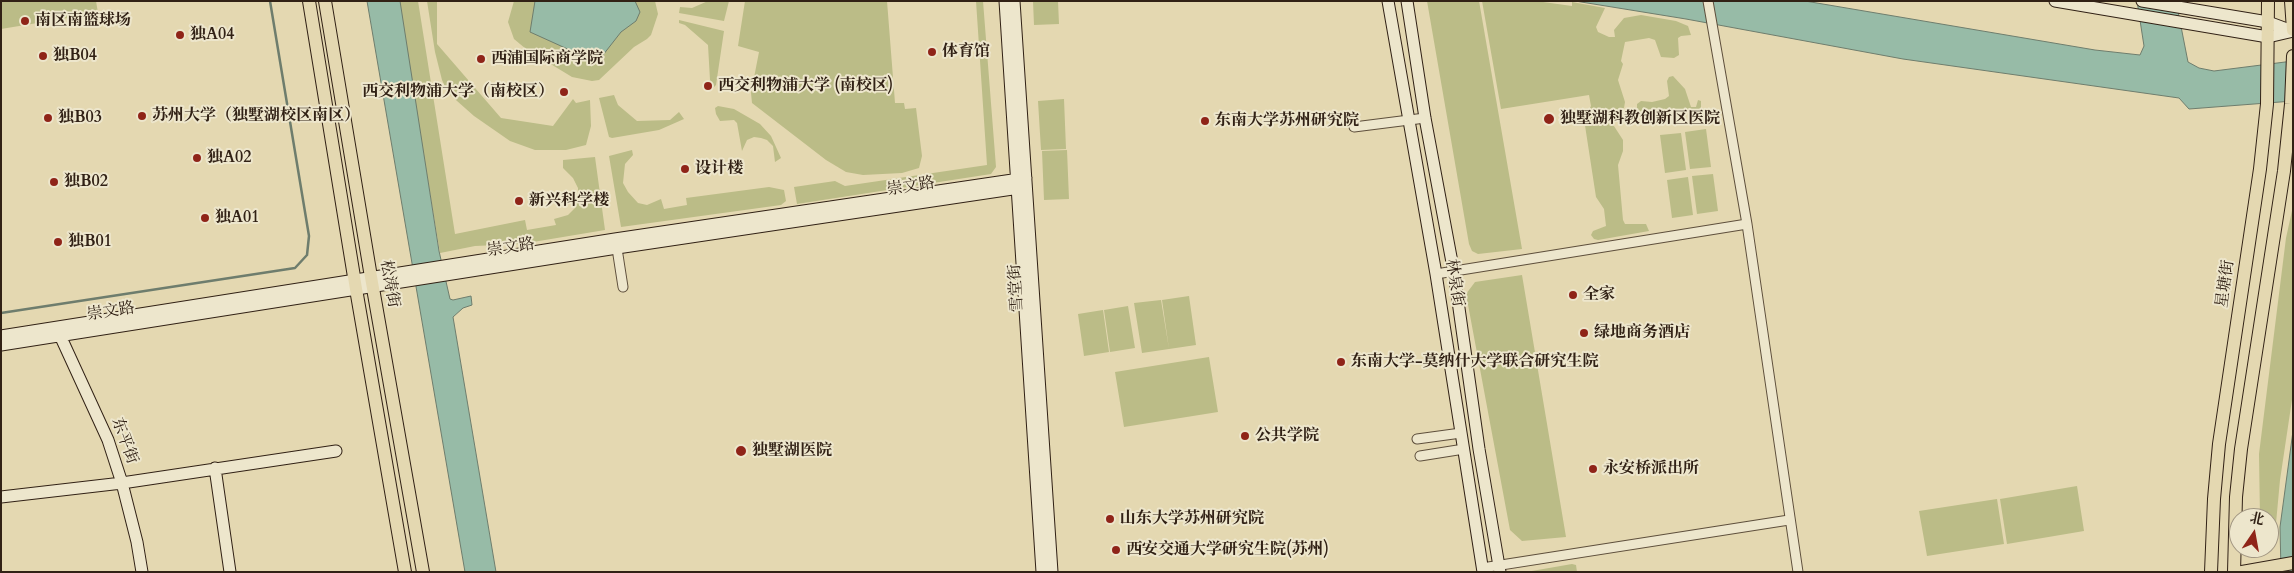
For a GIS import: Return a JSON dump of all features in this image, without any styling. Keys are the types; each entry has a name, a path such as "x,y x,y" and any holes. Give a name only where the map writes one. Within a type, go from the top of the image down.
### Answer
{"main road":[{"name":"松涛街","path":"309,1 355,285 405,572"},
{"name":"松涛街","path":"325,1 423,572"},
{"name":"雪堂街","path":"1005,1 1022,183 1052,572"},
{"name":"雪堂街","path":"1014,1 1042,572"},
{"name":"林泉街","path":"1388,1 1436,274 1482,570"},
{"name":"林泉街","path":"1407,1 1425,118 1454,273 1479,449 1499,569"},
{"path":"2056,1 2268,37 2293,31 2268,22 2142,1"},
{"name":"星塘街","path":"2210,572 2219,444 2267,104 2268,1"},
{"path":"2291,1 2293,30"},
{"path":"2234,572 2236,497 2239,468 2284,171 2291,104 2293,56"},
{"name":"崇文路","path":"1,345 59,332 372,282 448,270 617,249 1022,183"},
{"name":"崇文路","path":"1,336 59,332"},
{"name":"东平街","path":"59,332 108,440 122,483 142,572"},
{"path":"1,497 122,483 336,451"},
{"path":"215,468 230,572"},
{"path":"2242,572 2289,564"}],"street":[{"path":"1708,1 1747,224 1798,572"},
{"path":"1354,127 1425,118"},
{"path":"1436,274 1454,273 1747,224"},
{"path":"617,249 622,284"},
{"path":"1417,439 1461,433"},
{"path":"1420,456 1464,450"},
{"path":"1482,570 1499,569 1789,520"}],"shaded area":[{"name":"南区南篮球场","path":"1,1 96,1 98,13 1,29"},
{"path":"367,1 400,1 439,251 450,299 471,296 472,305 463,308 453,317 496,572 465,572"},
{"path":"398,1 418,1 455,234 525,220 527,230 556,225 554,219 568,215 576,207 578,196 578,188 573,178 563,168 563,160 595,157 605,230 521,244 475,246 440,253"},
{"path":"427,1 437,1 437,44 501,118 553,126 573,99 576,103 590,100 591,126 586,145 566,150 535,150 510,141 474,116 448,93 442,80 435,52"},
{"path":"514,1 655,1 658,14 651,35 634,47 599,80 592,81 572,77 526,49 514,39 508,22"},
{"path":"535,1 635,1 640,12 636,21 621,32 603,55 594,61 530,32"},
{"path":"708,1 729,1 724,21 679,13 680,7 692,8"},
{"path":"745,1 887,1 895,103 904,103 905,109 916,108 922,156 919,168 902,173 863,175 846,172 826,160 752,103 751,93 759,52 738,46"},
{"path":"976,1 983,1 996,167 991,174 797,204 794,187 835,181 845,186 987,165"},
{"path":"1033,1 1058,1 1059,24 1034,25"},
{"path":"1427,1 1479,1 1522,249 1478,254 1472,251 1469,244"},
{"path":"1482,1 1536,1 1572,6 1572,2 1605,8 1596,27 1598,32 1609,37 1615,37 1614,30 1624,18 1641,15 1676,21 1688,26 1691,35 1678,38 1679,55 1674,58 1661,57 1655,40 1649,38 1625,42 1621,61 1623,64 1618,80 1625,102 1624,108 1614,114 1612,123 1623,140 1623,151 1618,165 1623,220 1625,224 1646,224 1649,231 1598,240 1594,239 1591,235 1593,231 1606,226 1604,209 1596,197 1584,119 1591,106 1589,95 1501,109"},
{"path":"1575,1 1805,1 2095,50 2140,55 2144,46 2137,1 2176,1 2188,62 2199,68 2214,71 2293,61 2293,101 2189,109 2179,98 1903,59 1686,19"},
{"path":"679,20 724,31 716,85 713,88 708,83 710,80 708,45 685,25 679,23"},
{"path":"1673,76 1685,89 1691,107 1696,107 1698,100 1701,101 1701,109 1639,117 1641,113 1637,109 1637,104 1641,101 1652,102 1665,99 1669,96 1667,81 1669,77"},
{"path":"614,95 618,105 637,121 670,120 679,112 684,119 659,130 609,137 599,98"},
{"path":"1064,99 1066,149 1041,150 1038,101"},
{"path":"718,106 734,109 760,124 771,136 781,158 775,162 773,146 767,140 761,138 754,137 747,140 742,151 737,123 734,120 720,121 715,108"},
{"path":"1706,129 1711,167 1690,169 1685,132"},
{"path":"1681,133 1686,170 1665,173 1660,135"},
{"path":"632,150 633,155 625,164 623,183 638,203 647,205 661,199 664,209 687,205 686,198 769,187 784,190 786,201 781,205 621,227 609,156"},
{"path":"1067,150 1069,199 1044,200 1042,151"},
{"path":"1713,174 1718,211 1697,214 1692,176"},
{"path":"1688,177 1693,215 1672,218 1667,180"},
{"path":"2293,206 2293,393 2277,508 2260,508 2259,454 2286,238"},
{"path":"1522,275 1566,537 1522,541 1510,530 1466,294 1475,282"},
{"path":"1189,296 1196,345 1169,349 1162,300"},
{"path":"1161,300 1169,349 1142,353 1134,303"},
{"path":"1128,306 1135,348 1110,352 1104,310"},
{"path":"1103,310 1109,352 1084,356 1078,314"},
{"path":"1209,357 1218,412 1124,427 1115,372"},
{"path":"2293,431 2293,572 2281,572 2280,527"},
{"path":"2077,486 2084,531 2007,544 2000,499"},
{"path":"1997,499 2004,544 1927,556 1919,511"},
{"path":"1572,564 1576,565 1577,572 1526,572"}],"waterway":[{"path":"1,313 295,268 307,255 309,236 270,1"}],"place":[{"name":"南区南篮球场","path":"25,21"},
{"name":"独A04","path":"180,35"},
{"name":"体育馆","path":"932,52"},
{"name":"独B04","path":"43,56"},
{"name":"西浦国际商学院","path":"481,59"},
{"name":"西交利物浦大学 (南校区)","path":"708,86"},
{"name":"西交利物浦大学（南校区）","path":"564,92"},
{"name":"苏州大学（独墅湖校区南区）","path":"142,116"},
{"name":"独B03","path":"48,118"},
{"name":"独墅湖科教创新区医院","path":"1549,119"},
{"name":"东南大学苏州研究院","path":"1205,121"},
{"name":"独A02","path":"197,158"},
{"name":"设计楼","path":"685,169"},
{"name":"独B02","path":"54,182"},
{"name":"新兴科学楼","path":"519,201"},
{"name":"独A01","path":"205,218"},
{"name":"独B01","path":"58,242"},
{"name":"全家","path":"1573,295"},
{"name":"绿地商务酒店","path":"1584,333"},
{"name":"东南大学-莫纳什大学联合研究生院","path":"1341,362"},
{"name":"公共学院","path":"1245,436"},
{"name":"独墅湖医院","path":"741,451"},
{"name":"永安桥派出所","path":"1593,469"},
{"name":"山东大学苏州研究院","path":"1110,519"},
{"name":"西安交通大学研究生院(苏州)","path":"1116,550"}]}
